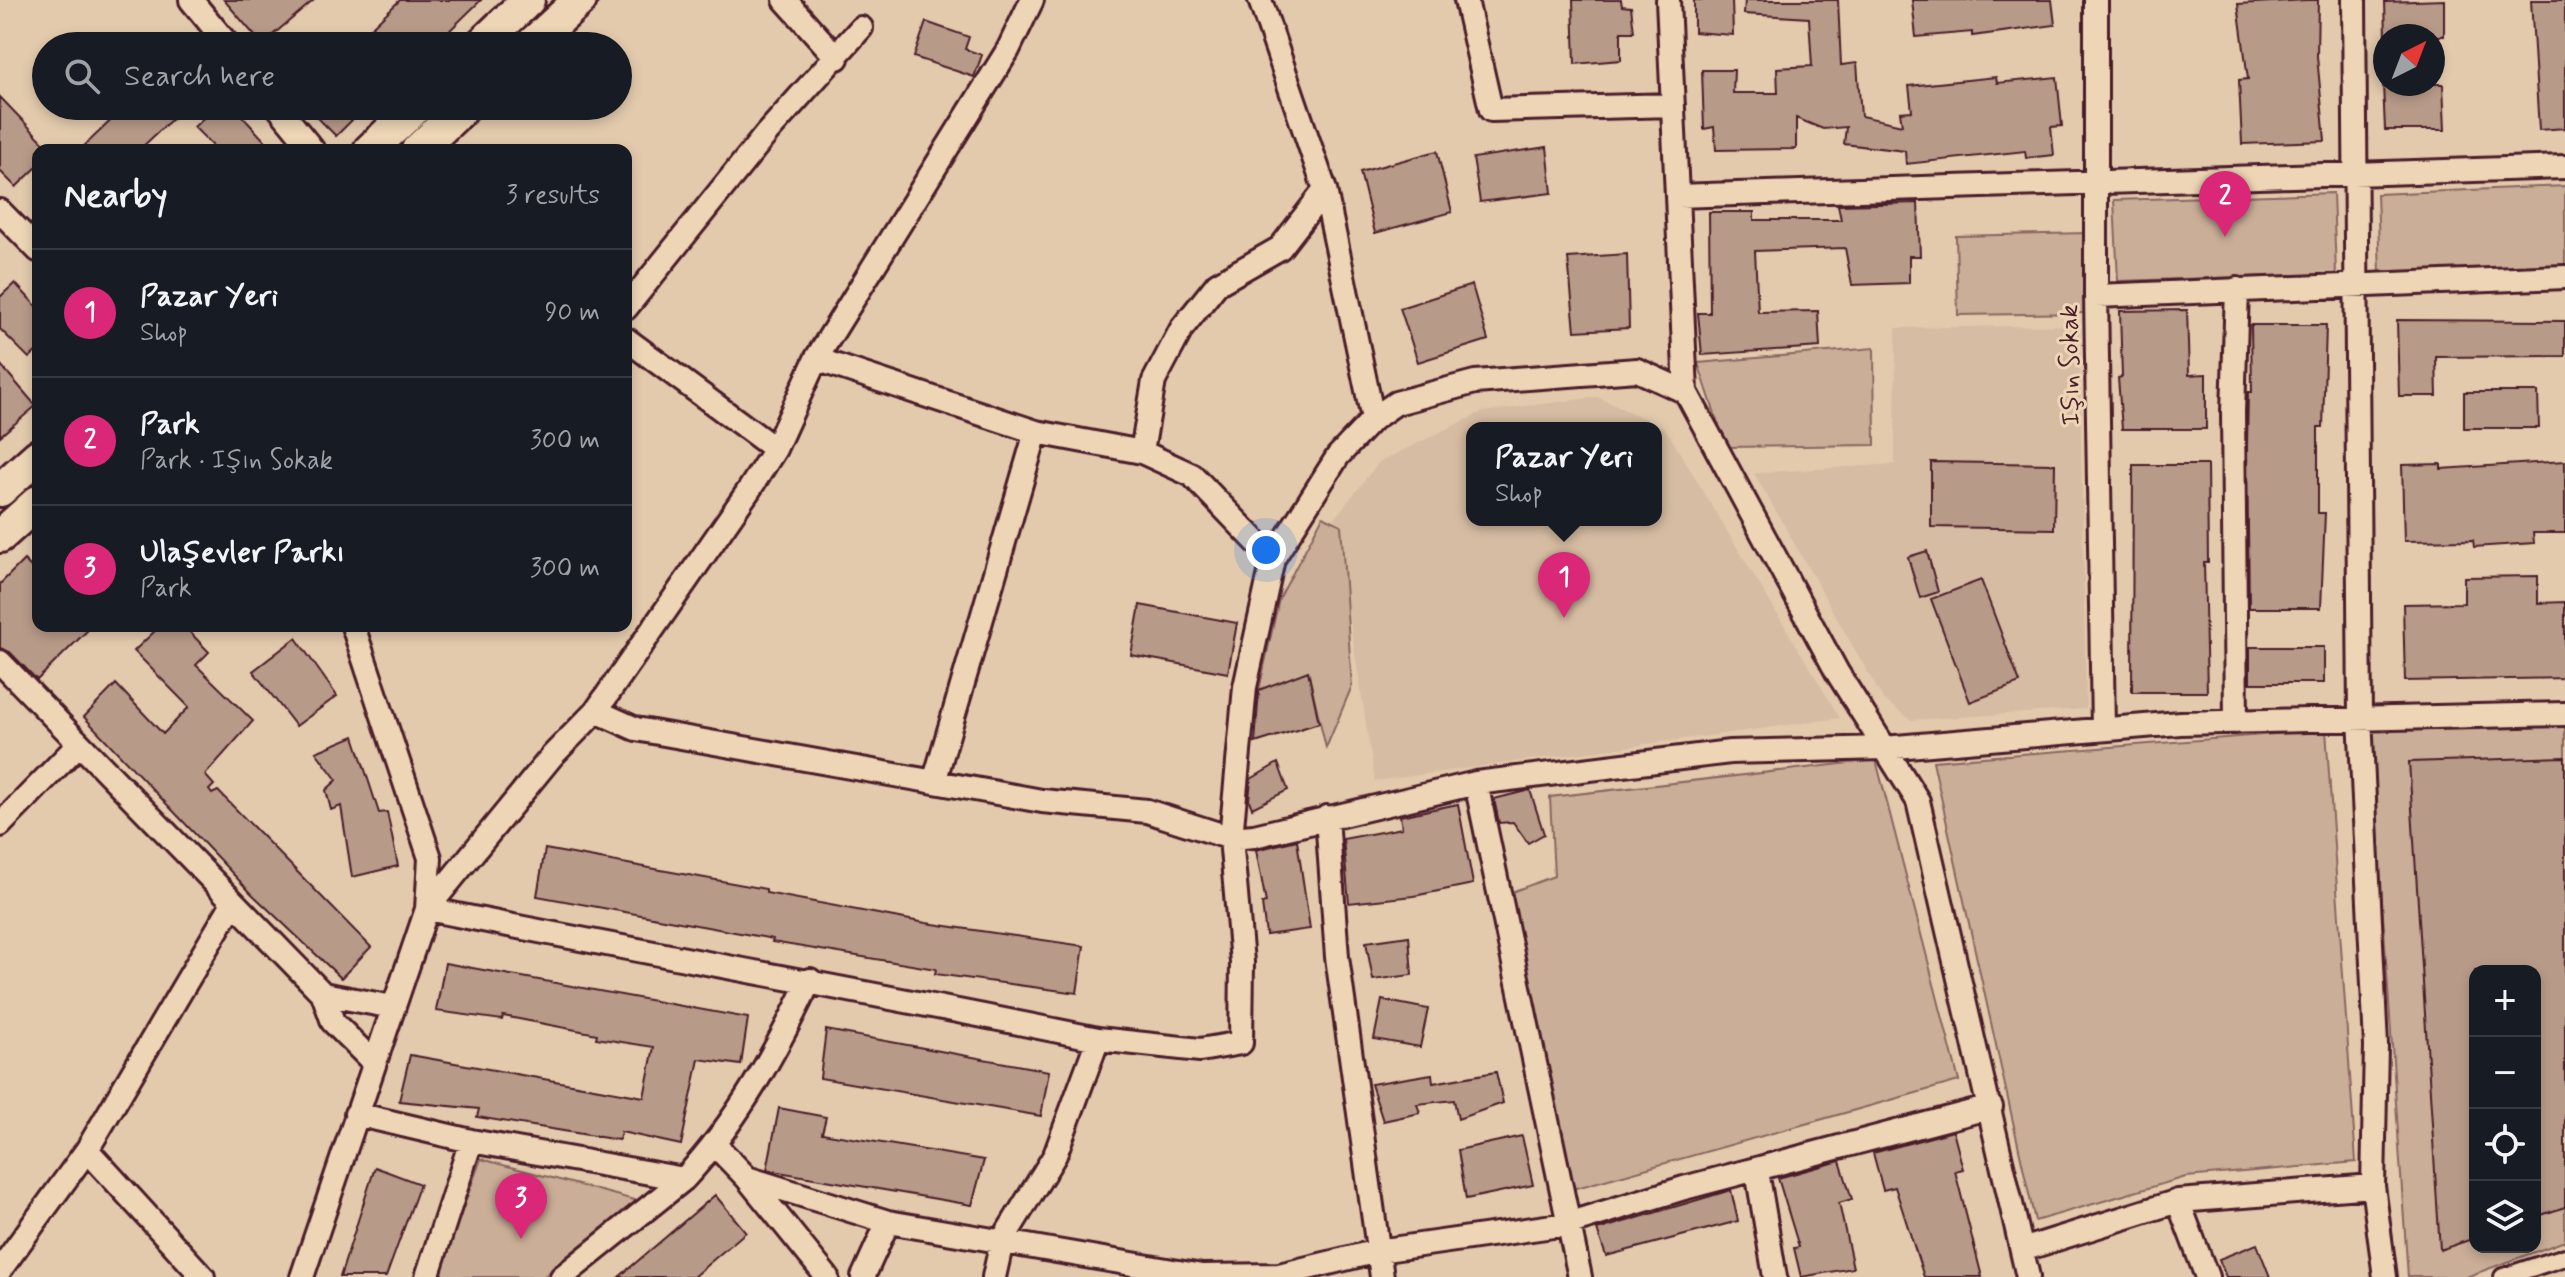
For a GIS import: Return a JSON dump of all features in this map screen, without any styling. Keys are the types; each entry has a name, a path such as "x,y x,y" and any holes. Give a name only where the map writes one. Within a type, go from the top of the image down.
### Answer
{"main road":[{"path":"495,32 528,0"},
{"path":"545,32 580,0"},
{"path":"376,144 402,120"},
{"path":"424,144 450,120"},
{"path":"0,490 32,461"},
{"path":"0,536 32,507"}],"street":[{"path":"191,0 217,32"},
{"path":"785,0 837,58"},
{"path":"427,909 552,756 596,711 775,449 816,359 1000,63 1032,0"},
{"path":"1466,0 1491,110 1673,105"},
{"path":"1668,0 1686,392 1837,672 1918,801 2028,1277"},
{"name":"Işın Sokak","path":"2096,0 2096,296 2103,729"},
{"path":"2354,0 2360,717 2376,1046 2373,1186 2385,1277"},
{"path":"1269,3 1325,190 1373,419"},
{"path":"632,301 767,133 861,28"},
{"path":"288,120 308,144"},
{"path":"1677,196 2565,167"},
{"path":"1142,452 1154,381 1182,328 1217,284 1280,248 1325,190"},
{"path":"0,211 32,244"},
{"path":"2096,296 2357,283 2565,277"},
{"path":"2236,722 2233,412 2237,289"},
{"path":"632,343 775,449"},
{"path":"816,359 1036,432 1142,452 1192,475 1273,559"},
{"path":"427,909 679,959 810,980 1098,1039 1200,1050 1241,1043 1242,962 1231,838 1245,687 1273,559 1338,456 1373,419 1396,403 1475,382 1637,370 1686,392"},
{"path":"935,779 1036,432"},
{"path":"302,1277 427,909 430,858 355,632"},
{"path":"0,662 323,994 333,1022 374,1063"},
{"path":"596,711 636,729 935,779 1042,801 1147,811 1231,838 1254,836 1476,783 1730,752 1884,748 2103,729 2236,722 2565,714"},
{"path":"0,825 79,744"},
{"path":"1476,783 1580,1277"},
{"path":"1327,817 1337,957 1382,1277"},
{"path":"0,1270 87,1150 233,903"},
{"path":"562,1277 684,1179 715,1145 778,1048 810,980"},
{"path":"323,994 393,1007"},
{"path":"994,1277 1002,1241 1055,1155 1098,1039"},
{"path":"747,1178 888,1222 1202,1276 1279,1276 1378,1251 1567,1224 1684,1188 1991,1107"},
{"path":"356,1114 471,1141 684,1179"},
{"path":"427,1277 471,1141"},
{"path":"715,1145 747,1178 827,1277"},
{"path":"87,1150 203,1277"},
{"path":"1757,1171 1775,1277"},
{"path":"2022,1250 2178,1201 2373,1186"},
{"path":"2178,1201 2207,1277"},
{"path":"863,1277 888,1222"},
{"path":"2503,1277 2565,1257"}],"shaded area":[{"path":"2565,186 2565,265 2380,273 2377,194"},
{"path":"2333,193 2336,274 2118,281 2114,200"},
{"path":"2086,233 2088,313 1958,315 1956,236"},
{"path":"2079,325 2086,709 1911,720 1883,699 1754,473 1895,464 1896,328"},
{"path":"1874,348 1875,445 1726,447 1698,363"},
{"path":"1597,397 1652,422 1466,422 1466,526 1662,526 1662,427 1665,428 1840,718 1375,781 1334,519 1379,462 1482,412"},
{"path":"1323,516 1341,525 1352,686 1326,748 1308,671 1259,690 1279,599"},
{"path":"2565,724 2565,1241 2541,1250 2541,965 2469,965 2469,1253 2532,1253 2466,1277 2408,1277 2370,728"},
{"path":"2326,730 2356,1162 2186,1177 2035,1221 1933,761"},
{"path":"1876,760 1959,1081 1573,1189 1509,893 1554,876 1550,797"},
{"path":"481,1159 638,1201 543,1277 438,1277"}],"building":[{"path":"224,0 314,0 276,32 252,32"},
{"path":"400,0 481,0 448,32 367,32"},
{"path":"1573,0 1621,0 1622,6 1631,7 1634,32 1621,32 1621,60 1575,64"},
{"path":"1694,0 1732,0 1733,35 1694,32"},
{"path":"1745,0 1838,0 1841,65 1857,63 1861,116 1902,125 1900,112 1912,111 1909,86 1996,77 1997,83 2057,77 2062,126 2051,127 2054,155 2026,158 2025,151 1906,164 1905,151 1844,144 1846,127 1823,129 1796,118 1796,149 1716,150 1714,127 1704,129 1702,70 1734,70 1733,93 1778,93 1777,68 1812,66 1809,18 1744,14"},
{"path":"1912,0 2052,0 2055,25 1972,36 1972,32 1916,37"},
{"path":"2318,0 2317,56 2325,141 2242,144 2239,80 2248,79 2238,4"},
{"path":"2444,0 2444,24 2386,24 2385,2"},
{"path":"2531,0 2565,0 2565,128 2539,130"},
{"path":"926,22 969,37 965,49 982,55 974,77 914,57"},
{"path":"2384,96 2444,96 2445,130 2385,130"},
{"path":"0,97 45,144 32,144 32,172 16,187 0,171"},
{"path":"111,120 171,120 145,144 86,144"},
{"path":"201,120 246,120 268,144 211,144 194,127"},
{"path":"320,120 352,120 336,136"},
{"path":"1547,147 1552,193 1480,202 1473,158"},
{"path":"1437,151 1452,212 1375,233 1360,172"},
{"path":"1918,203 1920,256 1909,256 1909,283 1852,285 1845,248 1755,251 1758,312 1818,311 1820,347 1702,355 1698,313 1710,313 1709,212 1754,212 1754,220 1841,220 1838,205"},
{"path":"1627,254 1629,328 1575,331 1568,258"},
{"path":"15,283 32,301 32,355 29,358 0,329 0,297"},
{"path":"1472,285 1488,340 1418,362 1400,308"},
{"path":"2187,310 2189,375 2206,374 2206,429 2122,429 2118,378 2122,377 2120,311"},
{"path":"2397,320 2565,321 2565,356 2436,357 2437,396 2399,396"},
{"path":"2251,325 2326,325 2323,427 2318,427 2318,513 2325,513 2321,608 2249,608 2247,446 2248,392 2252,392"},
{"path":"0,364 32,401 32,409 0,436"},
{"path":"2464,392 2538,392 2539,428 2464,428"},
{"path":"2565,461 2565,533 2533,533 2534,543 2474,547 2473,540 2404,541 2402,465 2441,464 2441,469"},
{"path":"1931,462 2055,464 2054,529 1931,527"},
{"path":"2133,465 2207,465 2208,562 2204,562 2207,692 2132,692"},
{"path":"1927,551 1938,592 1920,598 1908,557"},
{"path":"24,560 32,568 32,632 86,632 37,680 10,652 0,648 0,584"},
{"path":"2538,576 2538,603 2565,602 2565,678 2405,681 2403,604 2464,603 2464,577"},
{"path":"1981,580 2020,683 1970,702 1931,599"},
{"path":"1140,605 1237,623 1228,673 1131,655"},
{"path":"154,632 190,632 209,652 196,665 253,721 205,775 214,785 209,790 212,794 218,791 371,947 341,978 252,894 84,717 116,684 163,734 189,707 134,651"},
{"path":"296,638 337,696 296,726 253,671"},
{"path":"2250,647 2324,647 2324,683 2250,683"},
{"path":"1308,671 1319,723 1255,743 1259,690"},
{"path":"354,736 379,813 387,812 398,866 352,877 341,806 331,810 326,790 337,780 316,752"},
{"path":"2565,757 2565,1207 2541,1215 2541,965 2469,965 2469,1240 2440,1250 2409,762"},
{"path":"1278,763 1288,790 1252,808 1249,800 1251,779"},
{"path":"1530,790 1544,834 1528,843 1513,822 1499,823 1494,799"},
{"path":"1458,804 1473,884 1414,896 1349,903 1343,839 1402,828 1400,816"},
{"path":"1297,840 1310,929 1266,935 1262,904 1266,903 1256,850"},
{"path":"545,849 766,889 766,893 926,923 1084,946 1077,993 935,974 936,969 772,942 773,939 537,896"},
{"path":"1409,936 1412,975 1373,980 1366,942"},
{"path":"445,963 748,1018 741,1065 699,1059 681,1145 621,1132 619,1140 477,1117 479,1109 399,1101 410,1055 644,1097 654,1047 596,1038 597,1034 503,1016 502,1020 436,1011"},
{"path":"1382,1000 1428,1009 1420,1047 1374,1039"},
{"path":"826,1030 1049,1071 1041,1116 820,1078"},
{"path":"1496,1072 1503,1103 1458,1119 1454,1100 1417,1104 1420,1113 1383,1121 1371,1084 1432,1074 1433,1083"},
{"path":"779,1108 826,1117 822,1133 984,1160 972,1205 767,1170"},
{"path":"1953,1131 1963,1169 1955,1171 1982,1277 1924,1277 1895,1187 1883,1190 1873,1153"},
{"path":"1522,1136 1533,1185 1466,1199 1458,1150"},
{"path":"1840,1161 1852,1199 1839,1203 1853,1268 1801,1277 1794,1248 1799,1247 1778,1178"},
{"path":"375,1167 420,1184 386,1277 340,1277"},
{"path":"1731,1190 1738,1221 1606,1256 1597,1230"},
{"path":"715,1195 746,1232 693,1277 619,1277"},
{"path":"2257,1244 2270,1277 2226,1277 2219,1259"}],"place":[{"name":"Park","path":"2225,237"},
{"name":"Pazar Yeri","path":"1564,618"},
{"name":"Ulaşevler Parkı","path":"521,1239"}]}
